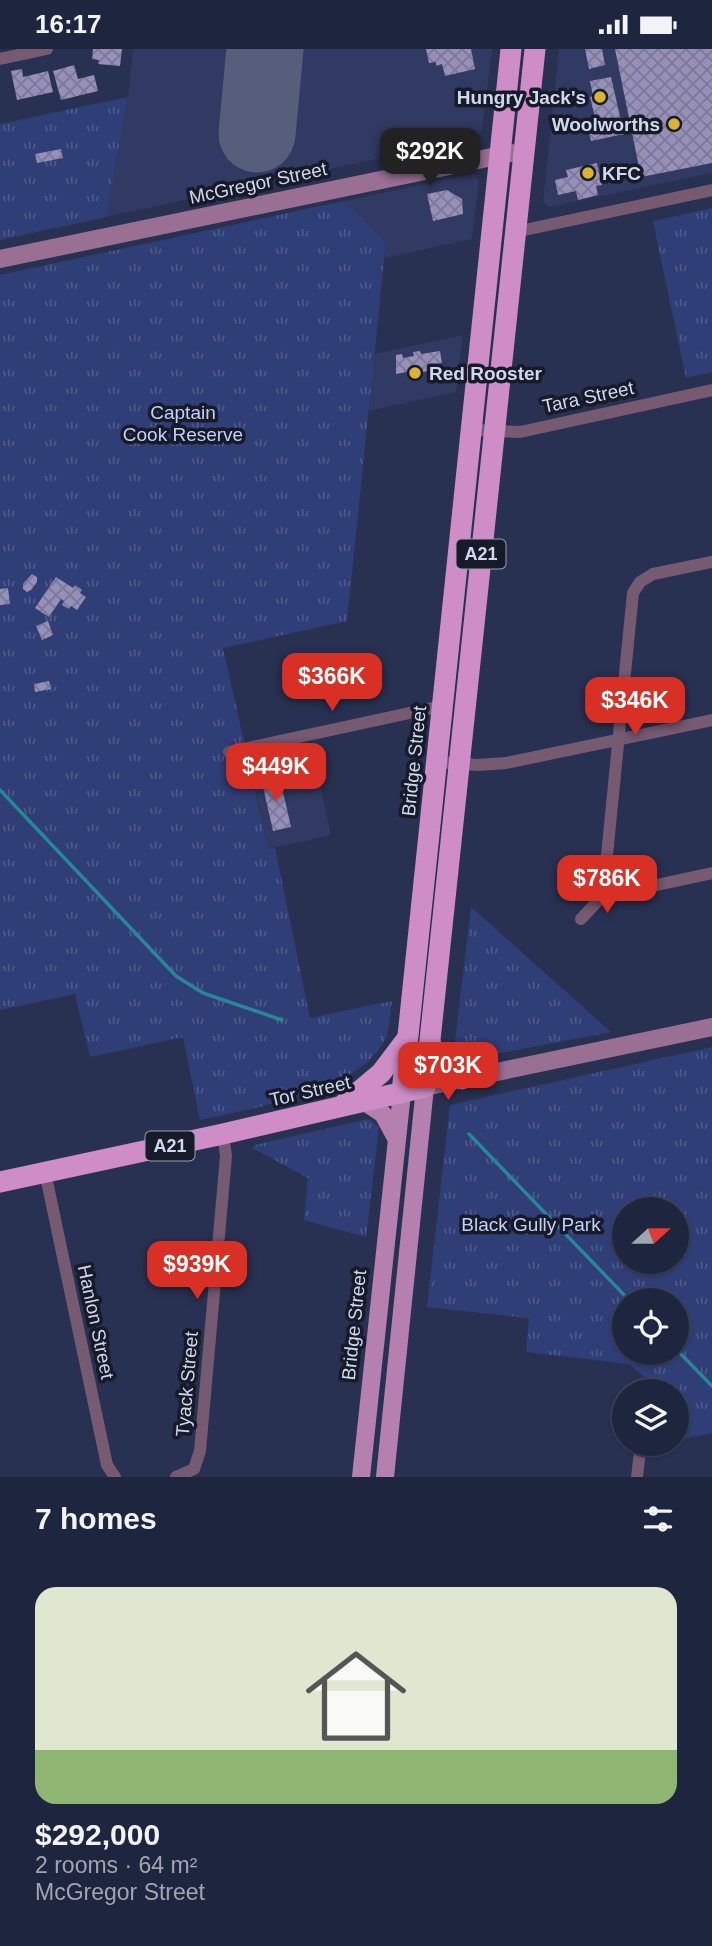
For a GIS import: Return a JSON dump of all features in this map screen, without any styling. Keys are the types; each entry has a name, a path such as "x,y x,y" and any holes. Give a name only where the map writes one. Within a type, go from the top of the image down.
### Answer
{"highway":[{"name":"Bridge Street","path":"402,1093 511,49"},
{"name":"A21","path":"425,1087 535,49"},
{"name":"A21","path":"339,1107 381,1073 407,1038"},
{"path":"430,1044 443,1063 462,1079"},
{"name":"Tor Street","path":"0,1182 425,1087"}],"main road":[{"path":"385,1477 425,1087"},
{"name":"Bridge Street","path":"361,1477 402,1093"},
{"path":"365,1102 383,1114 396,1138"}],"street":[{"path":"0,59 47,49"},
{"name":"McGregor Street","path":"0,259 524,151"},
{"path":"515,232 712,190"},
{"name":"Tara Street","path":"472,430 520,432 712,390"},
{"path":"609,889 605,875 633,593 640,582 653,574 712,562"},
{"path":"229,752 442,706"},
{"path":"437,762 506,763 712,720"},
{"path":"609,889 629,891 712,873"},
{"path":"581,919 609,889"},
{"name":"Tor Street","path":"425,1087 712,1027"},
{"name":"Tyack Street","path":"176,1477 194,1469 200,1451 226,1156 223,1134"},
{"name":"Hanlon Street","path":"45,1172 107,1465 116,1477"},
{"path":"637,1477 640,1456"}],"shaded area":[{"path":"133,49 492,49 482,130 474,138 106,217 128,97"},
{"path":"559,49 712,49 712,173 549,207 543,202"},
{"path":"473,174 479,180 472,239 385,258 386,242 344,201"},
{"name":"Red Rooster","path":"463,335 456,392 369,411 374,354"},
{"path":"313,752 331,835 268,849 250,765"}],"green space":[{"path":"128,97 106,217 0,240 0,124"},
{"name":"Captain Cook Reserve","path":"344,201 386,242 347,621 223,648 268,849 275,848 310,1018 392,1001 389,1025 385,1039 373,1057 354,1072 330,1085 275,1103 200,1120 183,1037 90,1057 75,994 0,1010 0,275"},
{"path":"712,208 712,372 686,378 653,221"},
{"path":"471,907 611,1032 502,1053 461,1057 454,1050"},
{"name":"Black Gully Park","path":"712,1047 712,1433 689,1438 689,1379 648,1379 630,1365 689,1365 689,1288 612,1288 612,1362 526,1352 529,1318 427,1307 450,1105"},
{"path":"368,1119 379,1127 366,1237 304,1220 308,1178 252,1148 255,1145"}],"building":[{"path":"93,49 122,49 120,66 98,64 99,60 92,59"},
{"path":"426,49 471,49 475,69 445,76 442,64 436,66 436,62 429,63"},
{"path":"585,49 602,49 605,65 589,69"},
{"path":"615,49 712,49 712,163 641,177"},
{"path":"74,65 78,79 94,75 98,91 61,100 53,71"},
{"path":"22,69 23,77 48,71 53,92 17,100 11,71"},
{"path":"611,77 624,134 591,141 586,120 595,118 590,97 593,96 590,81"},
{"path":"61,149 63,158 37,163 35,154"},
{"path":"597,163 602,185 596,186 598,195 578,200 576,191 558,195 555,180 568,177 566,170"},
{"path":"447,190 462,199 463,214 433,221 427,194"},
{"path":"420,351 421,354 440,351 442,363 437,364 438,369 396,374 396,355 402,354 403,358 414,356 413,352"},
{"path":"32,574 37,577 37,582 27,592 23,589 23,584"},
{"path":"56,577 73,588 75,585 86,597 77,610 62,605 64,601 61,599 49,617 35,608"},
{"path":"8,588 10,604 0,605 0,589"},
{"path":"48,621 53,635 42,640 36,626"},
{"path":"49,681 51,689 35,692 34,684"},
{"path":"279,774 291,827 273,831 261,778"}],"waterway":[{"path":"0,790 176,976 203,993 282,1020"},
{"path":"469,1134 617,1288"},
{"path":"689,1362 712,1386"}],"runway":[{"path":"257,134 265,49"}],"place":[{"name":"Hungry Jack's","path":"600,97"},
{"name":"Woolworths","path":"674,124"},
{"name":"KFC","path":"588,173"},
{"name":"Red Rooster","path":"415,373"}]}
